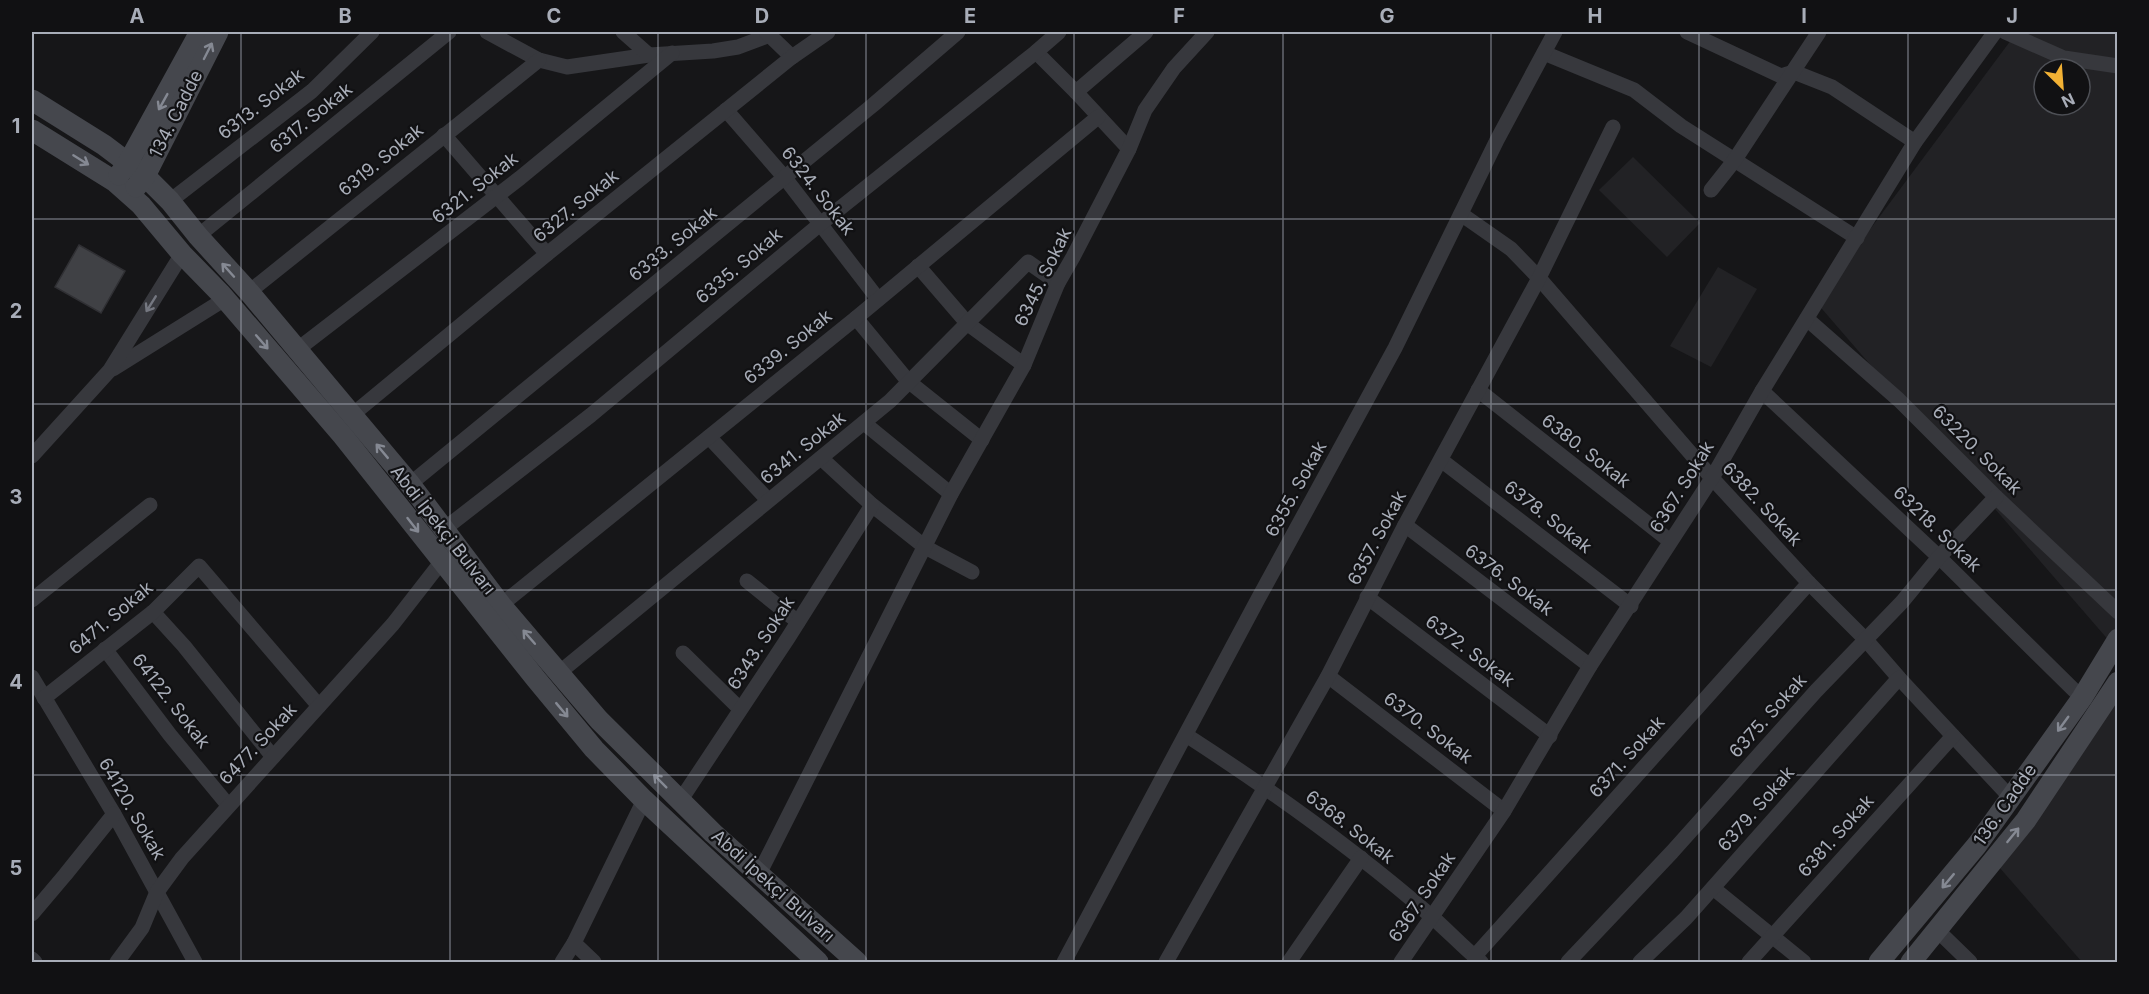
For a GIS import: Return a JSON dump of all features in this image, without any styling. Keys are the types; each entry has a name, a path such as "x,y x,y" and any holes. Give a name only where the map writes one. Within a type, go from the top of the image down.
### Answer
{"street":[{"name":"134. Cadde","path":"136,170 200,32"},
{"name":"134. Cadde","path":"122,188 136,170 218,32"},
{"name":"6313. Sokak","path":"170,201 312,91 372,32"},
{"name":"6317. Sokak","path":"198,236 449,32"},
{"path":"487,32 538,60 567,67 649,55 738,47 768,33 792,57"},
{"path":"622,32 649,55"},
{"name":"6327. Sokak","path":"352,415 547,254 792,57 828,32"},
{"name":"6333. Sokak","path":"410,484 873,105 958,32"},
{"name":"6335. Sokak","path":"444,530 591,415 819,225 1059,32"},
{"path":"1076,92 1146,32"},
{"name":"6345. Sokak","path":"759,874 951,494 1024,365 1058,283 1074,257 1129,149 1145,110 1173,68 1207,32"},
{"name":"6355. Sokak","path":"1064,963 1395,348 1497,140 1556,32"},
{"path":"1687,32 1711,36 1780,76 1794,72 1832,87 1915,142"},
{"path":"1711,190 1734,161 1819,32"},
{"name":"6367. Sokak","path":"1401,963 1504,811 1590,666 1712,478 1762,391 1915,142 1995,32"},
{"path":"2005,32 2064,58 2118,66"},
{"path":"1036,52 1129,149"},
{"name":"6321. Sokak","path":"298,349 498,195 672,53"},
{"path":"1544,53 1634,90 1681,126 1857,238"},
{"name":"6319. Sokak","path":"249,292 538,60"},
{"name":"Abdi İpekçi Bulvarı","path":"32,100 104,145 170,201 298,349 410,484 501,605 599,720 680,801 857,963"},
{"name":"6324. Sokak","path":"726,110 784,178 878,299"},
{"name":"6339. Sokak","path":"501,605 856,318 1098,117"},
{"name":"6357. Sokak","path":"1166,963 1328,676 1405,525 1539,278 1613,127"},
{"name":"Abdi İpekçi Bulvarı","path":"32,130 122,188 225,299 343,436 594,749 644,800 818,963"},
{"path":"444,135 547,254"},
{"name":"6382. Sokak","path":"1461,214 1511,249 1539,278 1712,478 1809,583 1866,640 2010,797"},
{"path":"32,456 110,370 182,254"},
{"name":"6341. Sokak","path":"560,672 890,401 1028,262 1058,283"},
{"path":"918,266 968,324 1024,365"},
{"path":"110,370 225,299"},
{"path":"856,318 908,381 982,440"},
{"name":"63220. Sokak","path":"1807,319 1899,400 1996,497 2118,612"},
{"name":"6380. Sokak","path":"1478,390 1670,542"},
{"name":"63218. Sokak","path":"1762,391 1939,557 2082,698"},
{"path":"864,423 951,494"},
{"path":"709,436 768,500"},
{"path":"821,458 872,505 925,547 972,572"},
{"name":"6378. Sokak","path":"1440,460 1631,606"},
{"name":"6375. Sokak","path":"1568,963 1996,497"},
{"path":"32,600 150,505"},
{"name":"6343. Sokak","path":"680,801 872,505"},
{"name":"6376. Sokak","path":"1405,525 1590,666"},
{"name":"6477. Sokak","path":"117,963 142,928 157,892 182,858 393,624 442,561"},
{"name":"6471. Sokak","path":"44,698 153,612 199,566 319,706"},
{"path":"747,581 798,622"},
{"name":"6371. Sokak","path":"1478,960 1809,583"},
{"name":"6372. Sokak","path":"1367,597 1550,736"},
{"path":"153,612 184,646 273,757"},
{"name":"136. Cadde","path":"1879,963 1977,845 2082,698 2118,639"},
{"name":"64122. Sokak","path":"105,649 170,735 228,805"},
{"path":"683,653 740,709"},
{"name":"6370. Sokak","path":"1328,676 1504,811"},
{"name":"64120. Sokak","path":"32,677 114,814 195,963"},
{"name":"6379. Sokak","path":"1640,963 1686,918 1899,678"},
{"name":"136. Cadde","path":"1911,963 2026,819 2118,682"},
{"name":"6368. Sokak","path":"1186,735 1265,786 1361,858 1432,916 1478,960"},
{"name":"6381. Sokak","path":"1749,963 1953,736"},
{"path":"562,963 644,800"},
{"path":"32,914 114,814"},
{"path":"1289,963 1361,858"},
{"path":"1713,888 1804,963"},
{"path":"1937,930 1970,963"},
{"path":"574,943 594,963"},
{"path":"32,959 35,963"}],"shaded area":[{"path":"2017,32 2117,32 2117,650 1816,302"},
{"path":"1633,157 1700,223 1667,257 1599,190"},
{"path":"1718,267 1757,289 1711,367 1670,346"},
{"path":"2117,669 2117,962 2082,962 1999,867"}],"building":[{"path":"79,245 125,271 101,313 55,287"}]}
